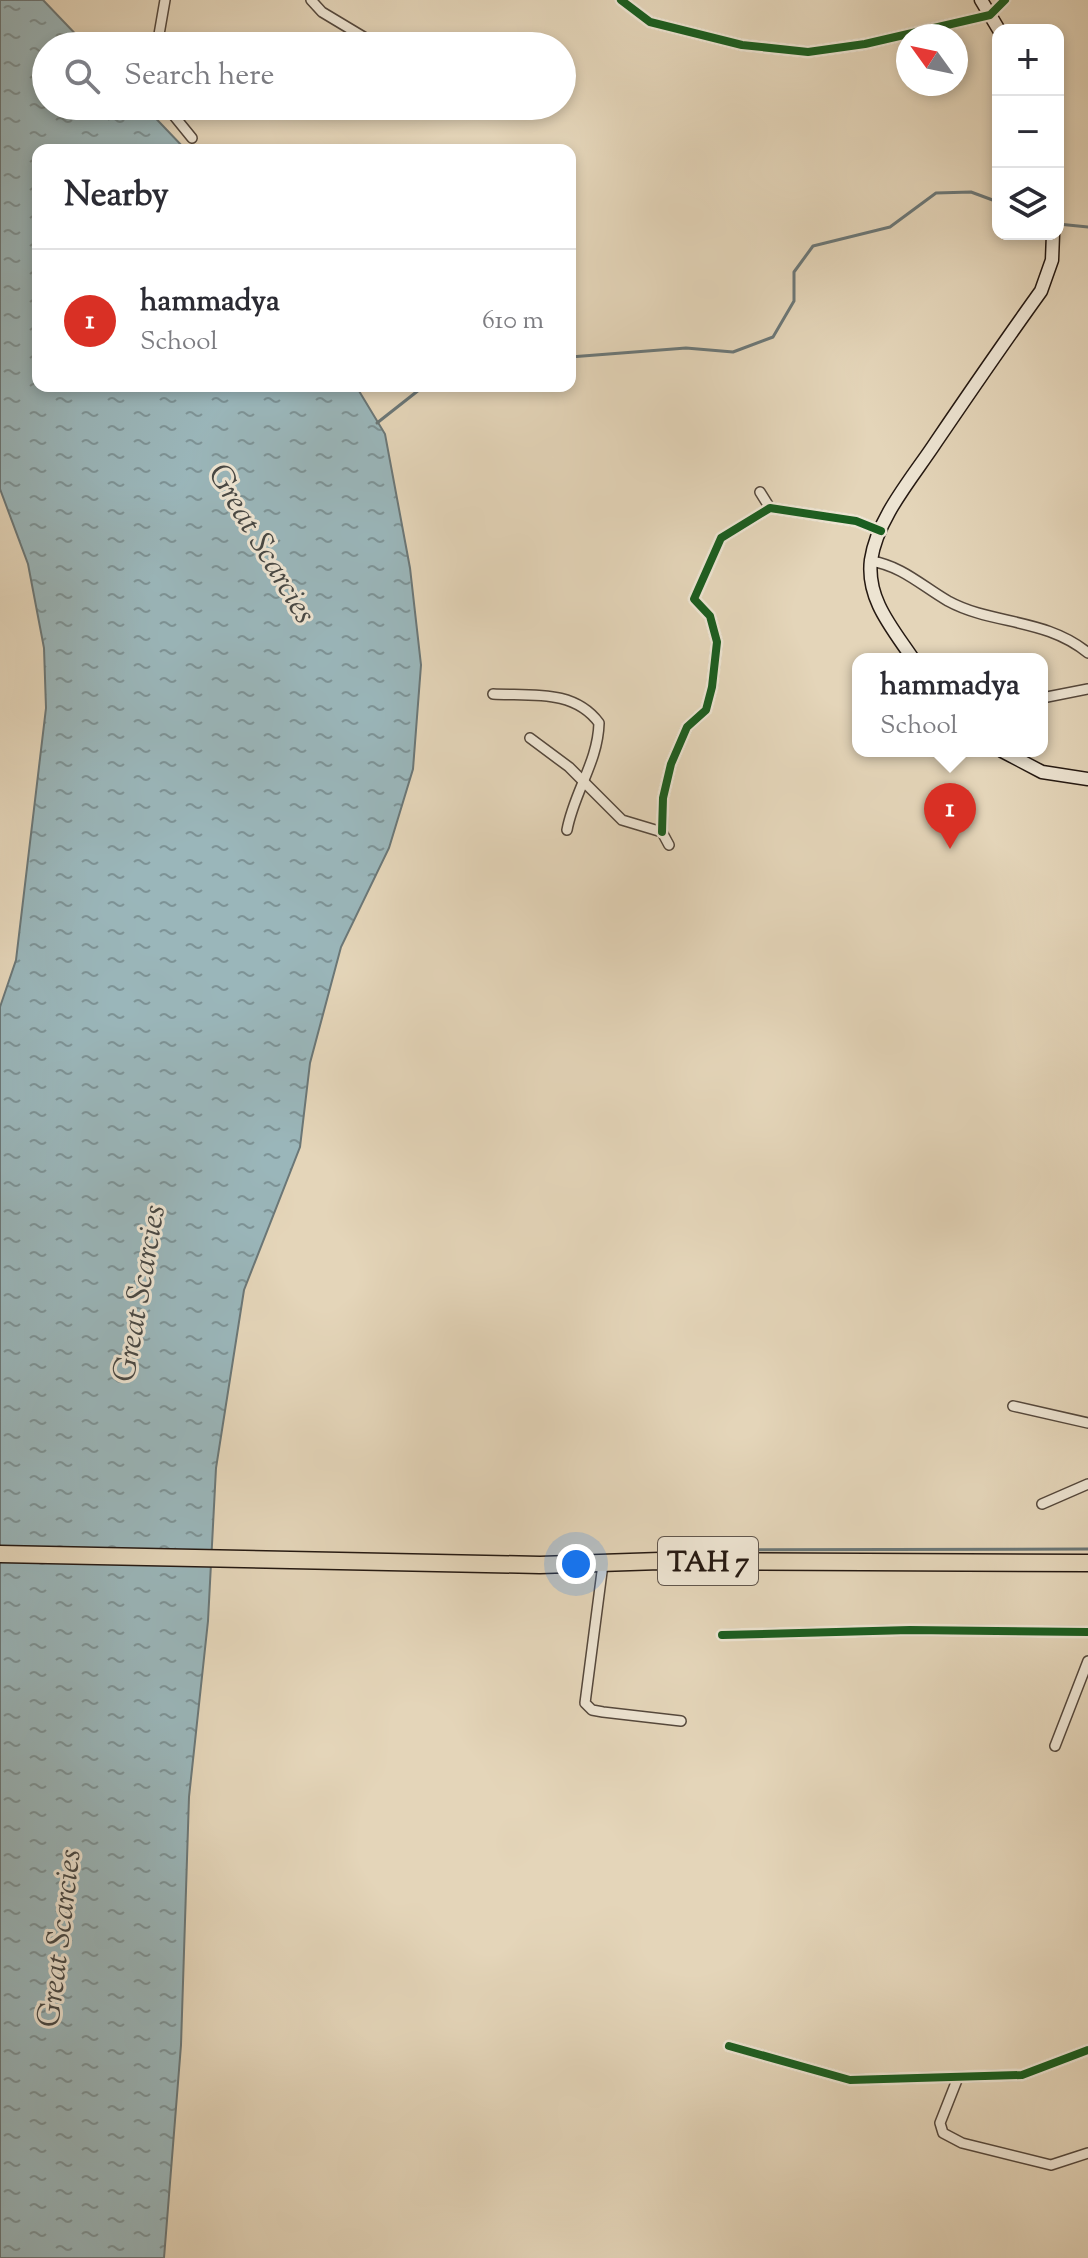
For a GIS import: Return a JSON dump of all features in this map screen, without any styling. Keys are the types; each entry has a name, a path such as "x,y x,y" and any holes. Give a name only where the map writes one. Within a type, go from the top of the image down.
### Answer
{"highway":[{"name":"TAH 7","path":"0,1554 603,1564 660,1561 1088,1563"}],"main road":[{"path":"981,0 995,24"},
{"path":"909,653 881,613 873,592 871,561 881,531 913,477 1041,291 1052,260 1053,240"},
{"path":"1013,757 1042,772 1088,779"}],"street":[{"path":"159,32 165,0"},
{"path":"311,0 322,12 355,32"},
{"path":"621,0 650,22 742,45 808,52 865,44 990,15 1005,0"},
{"path":"177,120 192,138"},
{"path":"760,492 770,508"},
{"path":"669,845 662,832 663,798 671,764 687,727 706,710 717,642 710,616 694,599 721,538 770,508 856,521 881,531"},
{"path":"871,561 906,573 950,602 1046,629 1088,653"},
{"path":"1048,697 1087,687"},
{"path":"493,694 566,697 592,714 599,723 598,741 570,811 567,830"},
{"path":"530,738 584,781 622,820 662,832"},
{"path":"1013,1406 1088,1423"},
{"path":"1042,1504 1088,1484"},
{"path":"603,1564 585,1703 592,1710 681,1721"},
{"path":"722,1635 910,1630 1088,1632"},
{"path":"1055,1746 1088,1661"},
{"path":"729,2046 850,2080 957,2080 1022,2075 1088,2050"},
{"path":"957,2080 940,2123 943,2133 962,2143 1051,2165 1088,2153"}],"water":[{"name":"Great Scarcies","path":"0,0 43,0 74,32 32,32 32,120 157,120 180,144 32,144 32,392 360,392 385,434 410,568 421,665 413,769 389,848 341,947 310,1063 300,1147 244,1290 216,1468 208,1621 189,1797 181,2045 164,2258 0,2258 0,1007 16,960 46,708 44,648 28,564 0,489"}],"waterway":[{"path":"576,357 686,348 733,352 773,337 794,301 794,272 813,246 890,227 936,193 971,192 992,200"},
{"path":"1064,225 1088,227"},
{"path":"377,423 416,392"},
{"path":"681,1550 1088,1549"}],"cycle path":[{"path":"621,0 650,22 742,45 808,52 865,44 990,15 1005,0"},
{"path":"662,832 663,798 671,764 687,727 706,710 712,687 717,642 710,616 694,599 721,538 770,508 856,521 881,531"},
{"path":"722,1635 910,1630 1088,1632"},
{"path":"729,2046 850,2080 1022,2075 1088,2050"}],"place":[{"name":"hammadya","path":"950,849"}]}
